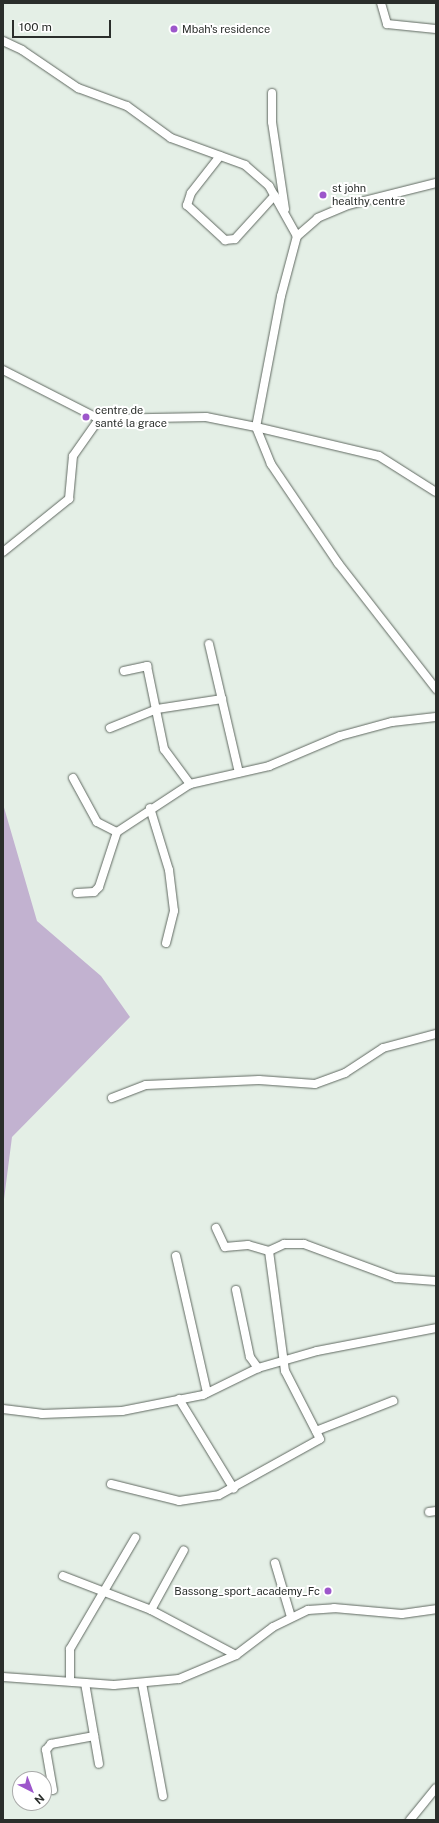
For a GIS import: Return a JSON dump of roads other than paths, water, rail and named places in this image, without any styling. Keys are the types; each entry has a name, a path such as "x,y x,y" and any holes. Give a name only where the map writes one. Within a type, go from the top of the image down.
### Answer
{"street":[{"path":"381,3 387,24 436,29"},
{"path":"3,41 22,50 78,88 127,106 171,138 220,156 258,174 275,195 297,236"},
{"path":"272,93 273,129 286,213"},
{"path":"220,156 187,199 193,213 225,240 235,239 275,195"},
{"path":"436,182 348,205 318,218 297,236 281,296 256,427 271,464 338,563 436,689"},
{"path":"3,370 99,419 206,417 256,427 379,456 436,492"},
{"path":"3,552 69,499 73,456 99,419"},
{"path":"209,644 239,773"},
{"path":"124,672 147,666 164,749 190,784"},
{"path":"110,728 157,709 222,699"},
{"path":"76,893 94,892 99,887 117,832 150,808 190,784 268,766 340,736 392,722 436,717"},
{"path":"73,778 97,822 117,832"},
{"path":"150,808 162,835 170,877 174,910 166,943"},
{"path":"112,1098 146,1085 259,1080 315,1084 345,1073 383,1048 436,1034"},
{"path":"216,1228 225,1247 248,1245 268,1251 284,1244 304,1244 396,1278 436,1281"},
{"path":"111,1484 179,1501 234,1489 320,1439 285,1371 285,1361 268,1251"},
{"path":"176,1256 207,1393"},
{"path":"236,1290 250,1357 258,1368"},
{"path":"3,1409 42,1414 70,1410 102,1413 179,1399 207,1393 258,1368 419,1329 436,1328"},
{"path":"179,1399 234,1489"},
{"path":"316,1431 393,1401"},
{"path":"70,1681 70,1649 135,1538"},
{"path":"151,1610 184,1550"},
{"path":"275,1563 290,1617"},
{"path":"63,1576 103,1594 151,1610 236,1655"},
{"path":"3,1677 84,1682 142,1683 184,1678 236,1655 290,1617 308,1610 334,1608 402,1614 436,1609"},
{"path":"84,1682 99,1764"},
{"path":"142,1683 163,1796"},
{"path":"53,1790 46,1750 51,1744 94,1736"},
{"path":"410,1820 436,1788"}],"place":[{"name":"Mbah's residence","path":"174,29"},
{"name":"st john healthy centre","path":"323,195"},
{"name":"centre de santé la grace","path":"86,417"},
{"name":"Bassong_sport_academy_Fc","path":"328,1591"}]}
